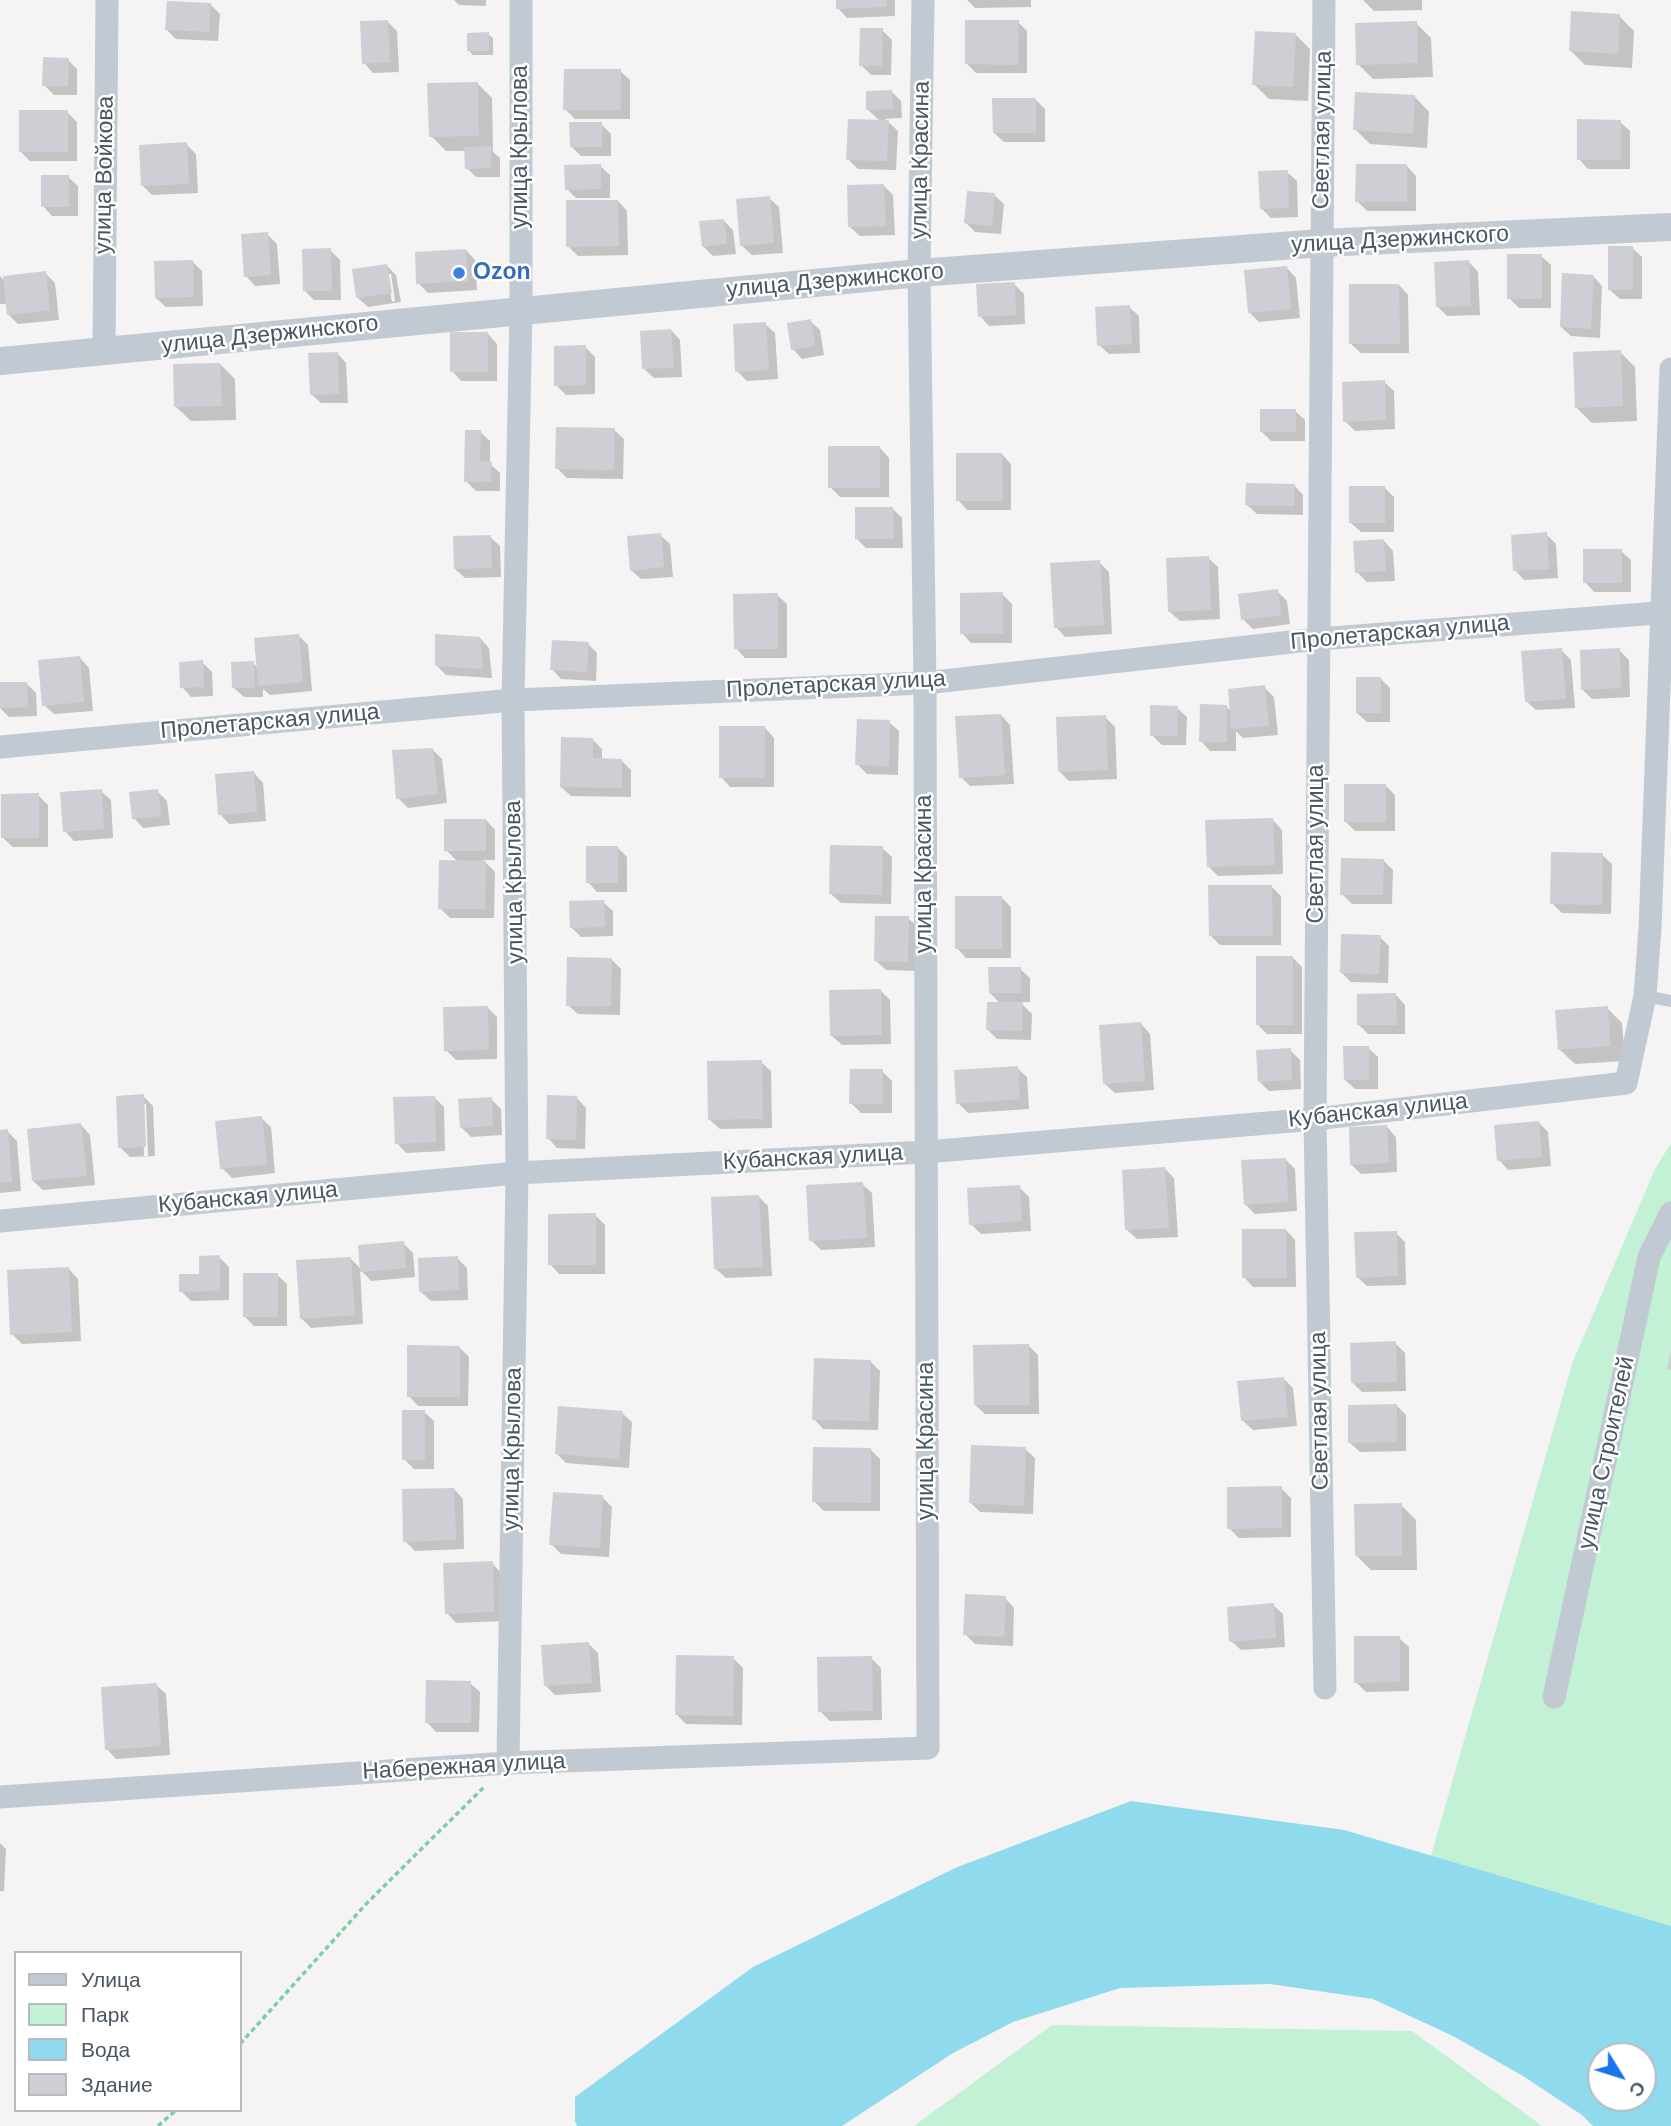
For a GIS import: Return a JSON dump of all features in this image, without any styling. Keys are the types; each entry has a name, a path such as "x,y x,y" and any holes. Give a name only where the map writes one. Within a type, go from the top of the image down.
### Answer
{"street":[{"name":"улица Войкова","path":"104,351 107,0"},
{"name":"улица Крылова","path":"508,1763 517,1173 513,700 521,310 521,0"},
{"name":"улица Красина","path":"923,0 919,273 925,683 928,1748"},
{"name":"Светлая улица","path":"1324,0 1315,1119 1325,1688"},
{"name":"улица Дзержинского","path":"0,361 919,273 1321,243 1671,226"},
{"path":"1645,996 1666,612 1671,369"},
{"name":"Пролетарская улица","path":"0,747 513,700 925,683 1318,639 1666,612"},
{"name":"Кубанская улица","path":"0,1221 517,1173 926,1152 1315,1119 1626,1083 1645,996"},
{"name":"улица Строителей","path":"1554,1697 1649,1257 1671,1213"},
{"name":"Набережная улица","path":"0,1797 508,1763 928,1748"}],"lane":[{"path":"1645,996 1671,1001"}],"path":[{"path":"242,2042 368,1902 508,1763"},
{"path":"158,2126 174,2112"}],"green space":[{"path":"1671,1143 1671,1951 1430,1859 1572,1364 1655,1169"},
{"path":"1052,2025 1412,2031 1542,2126 914,2126"}],"water":[{"path":"1131,1801 1344,1830 1671,1926 1671,2126 1593,2126 1582,2115 1523,2076 1453,2036 1373,1999 1270,1984 1120,1988 1013,2022 953,2053 842,2126 577,2126 575,2097 753,1967 955,1868"}],"building":[{"path":"836,0 886,0 887,7 836,9"},
{"path":"167,1 211,3 209,32 165,30"},
{"path":"1571,11 1620,14 1618,54 1569,51"},
{"path":"388,20 390,62 362,64 360,21"},
{"path":"965,20 1019,20 1018,65 965,64"},
{"path":"1417,21 1418,63 1356,65 1355,23"},
{"path":"860,28 883,28 882,66 859,66"},
{"path":"1255,31 1296,33 1293,87 1252,85"},
{"path":"489,32 489,51 467,51 467,33"},
{"path":"43,57 69,58 68,86 42,86"},
{"path":"564,69 621,69 621,110 563,110"},
{"path":"478,82 479,136 429,137 427,83"},
{"path":"892,90 893,109 866,110 866,91"},
{"path":"1355,92 1415,95 1413,134 1353,130"},
{"path":"992,98 1036,98 1036,133 993,133"},
{"path":"19,110 68,110 68,152 19,152"},
{"path":"848,119 889,120 887,161 846,160"},
{"path":"1577,119 1621,120 1621,160 1577,160"},
{"path":"569,122 602,122 602,147 570,147"},
{"path":"187,142 189,184 141,186 139,145"},
{"path":"491,146 491,168 465,169 464,147"},
{"path":"601,164 601,189 565,190 564,165"},
{"path":"1356,164 1407,164 1407,202 1355,202"},
{"path":"1288,170 1289,208 1260,209 1258,171"},
{"path":"41,175 69,175 69,207 41,207"},
{"path":"884,184 886,226 848,227 847,185"},
{"path":"967,191 995,193 992,226 964,223"},
{"path":"770,196 774,243 740,246 736,199"},
{"path":"566,200 618,200 619,246 566,247"},
{"path":"724,219 727,244 702,247 699,221"},
{"path":"268,232 271,275 244,277 241,234"},
{"path":"1608,246 1633,246 1633,290 1608,290"},
{"path":"331,248 332,291 303,291 302,249"},
{"path":"466,249 468,281 416,284 415,252"},
{"path":"1507,254 1542,254 1542,299 1507,299"},
{"path":"193,260 194,297 155,298 154,261"},
{"path":"1469,260 1471,306 1436,307 1434,262"},
{"path":"387,264 392,293 356,298 352,269"},
{"path":"1287,266 1291,309 1248,313 1244,270"},
{"path":"46,271 50,310 7,315 3,276"},
{"path":"1562,273 1594,275 1591,329 1560,327"},
{"path":"1015,282 1016,315 978,317 976,284"},
{"path":"1349,284 1399,284 1400,344 1349,344"},
{"path":"1130,305 1132,344 1097,346 1095,307"},
{"path":"811,319 815,346 791,350 787,323"},
{"path":"766,322 769,370 735,372 733,324"},
{"path":"671,329 674,368 642,369 640,331"},
{"path":"450,332 488,332 488,372 450,372"},
{"path":"586,345 586,385 554,386 554,346"},
{"path":"1621,350 1623,406 1575,408 1573,352"},
{"path":"338,352 339,394 310,395 308,353"},
{"path":"220,363 222,406 174,407 173,364"},
{"path":"1385,380 1386,420 1343,422 1342,382"},
{"path":"1260,409 1296,409 1296,432 1260,432"},
{"path":"556,427 615,428 614,470 555,469"},
{"path":"465,430 481,430 480,461 492,462 491,482 464,482"},
{"path":"828,446 880,446 880,488 828,488"},
{"path":"956,453 1002,453 1003,501 956,501"},
{"path":"1246,483 1295,484 1294,506 1245,505"},
{"path":"1349,486 1385,486 1385,523 1349,523"},
{"path":"855,507 893,507 894,539 855,539"},
{"path":"1547,532 1549,569 1513,571 1511,535"},
{"path":"661,533 664,567 630,571 627,536"},
{"path":"491,535 492,568 454,569 453,536"},
{"path":"1384,539 1386,571 1355,573 1353,541"},
{"path":"1583,549 1622,549 1622,583 1583,583"},
{"path":"1209,556 1211,610 1168,612 1166,558"},
{"path":"1100,560 1104,625 1054,628 1050,563"},
{"path":"1278,589 1281,615 1241,620 1238,594"},
{"path":"1003,592 1003,634 960,634 960,593"},
{"path":"778,593 778,649 734,649 733,594"},
{"path":"299,634 303,682 258,686 254,638"},
{"path":"435,634 480,637 483,669 435,666"},
{"path":"552,640 589,642 587,672 550,670"},
{"path":"1562,648 1566,699 1525,702 1521,651"},
{"path":"1620,648 1621,688 1581,690 1580,650"},
{"path":"80,656 84,702 42,706 38,660"},
{"path":"203,660 204,687 180,688 179,662"},
{"path":"254,661 255,688 232,688 231,662"},
{"path":"1356,677 1381,677 1381,713 1356,713"},
{"path":"0,682 27,682 28,707 0,708"},
{"path":"1265,685 1269,726 1231,729 1228,689"},
{"path":"1200,704 1227,705 1227,742 1199,742"},
{"path":"1150,705 1178,706 1177,736 1150,736"},
{"path":"1001,714 1005,775 959,778 955,716"},
{"path":"1106,715 1108,770 1058,772 1056,717"},
{"path":"857,719 890,720 889,766 855,765"},
{"path":"719,726 765,726 765,778 719,778"},
{"path":"561,737 593,738 593,758 622,759 622,788 560,787"},
{"path":"433,748 438,794 396,799 392,750"},
{"path":"254,771 257,812 218,815 215,774"},
{"path":"1344,784 1386,784 1386,822 1344,822"},
{"path":"102,789 104,829 63,832 60,792"},
{"path":"158,789 161,816 132,819 129,792"},
{"path":"39,793 39,838 1,838 1,794"},
{"path":"1273,818 1275,865 1207,867 1205,820"},
{"path":"444,819 486,819 486,851 444,851"},
{"path":"830,845 883,846 882,895 829,894"},
{"path":"586,846 618,846 618,883 586,883"},
{"path":"1551,852 1603,853 1602,905 1550,904"},
{"path":"1341,858 1384,859 1383,895 1340,895"},
{"path":"439,860 486,861 485,909 438,909"},
{"path":"1208,885 1272,885 1273,936 1209,936"},
{"path":"955,896 1002,896 1002,949 955,949"},
{"path":"604,900 605,927 570,928 569,901"},
{"path":"875,916 909,916 908,962 874,961"},
{"path":"1341,934 1381,935 1379,974 1340,973"},
{"path":"1256,956 1293,956 1293,1025 1256,1025"},
{"path":"567,957 612,958 611,1006 566,1006"},
{"path":"988,967 1021,967 1021,993 989,993"},
{"path":"881,989 882,1035 830,1036 829,990"},
{"path":"1396,993 1397,1025 1357,1025 1357,994"},
{"path":"987,1002 1023,1002 1022,1031 986,1030"},
{"path":"488,1006 489,1050 444,1051 443,1007"},
{"path":"1608,1006 1610,1046 1558,1050 1555,1010"},
{"path":"1141,1022 1145,1081 1103,1084 1099,1025"},
{"path":"1343,1046 1369,1046 1369,1080 1344,1080"},
{"path":"1291,1048 1292,1080 1258,1082 1256,1050"},
{"path":"762,1060 763,1119 708,1120 707,1061"},
{"path":"1018,1066 1020,1099 956,1104 954,1070"},
{"path":"850,1069 883,1069 883,1104 849,1104"},
{"path":"144,1094 146,1147 118,1148 116,1096"},
{"path":"547,1095 577,1096 576,1140 546,1139"},
{"path":"435,1096 436,1142 395,1144 393,1097"},
{"path":"492,1097 493,1126 460,1128 458,1099"},
{"path":"262,1116 267,1164 220,1169 215,1121"},
{"path":"1539,1121 1542,1157 1497,1161 1494,1125"},
{"path":"81,1123 87,1176 32,1181 27,1129"},
{"path":"1387,1125 1389,1163 1350,1165 1349,1127"},
{"path":"8,1129 12,1182 0,1183 0,1130"},
{"path":"1286,1158 1288,1202 1244,1205 1241,1160"},
{"path":"1165,1167 1169,1228 1125,1230 1122,1170"},
{"path":"863,1182 867,1238 809,1241 806,1185"},
{"path":"1020,1185 1022,1221 969,1225 967,1188"},
{"path":"759,1195 763,1267 714,1269 711,1197"},
{"path":"596,1213 596,1265 548,1265 548,1214"},
{"path":"1242,1229 1286,1229 1287,1278 1242,1278"},
{"path":"1397,1231 1398,1276 1356,1278 1354,1232"},
{"path":"404,1241 406,1268 360,1272 358,1245"},
{"path":"220,1255 220,1291 179,1292 179,1274 199,1274 199,1256"},
{"path":"458,1256 459,1290 419,1292 418,1258"},
{"path":"351,1257 355,1315 300,1319 296,1260"},
{"path":"69,1267 72,1332 10,1335 7,1270"},
{"path":"243,1273 278,1273 278,1317 243,1317"},
{"path":"1396,1341 1397,1382 1351,1383 1350,1343"},
{"path":"1029,1344 1030,1405 974,1405 973,1345"},
{"path":"407,1345 460,1346 460,1397 407,1397"},
{"path":"1671,1353 1671,1370 1667,1369"},
{"path":"814,1358 871,1360 869,1421 812,1420"},
{"path":"1284,1377 1288,1417 1241,1421 1237,1381"},
{"path":"1397,1404 1397,1442 1348,1443 1348,1405"},
{"path":"558,1406 623,1411 619,1459 555,1454"},
{"path":"402,1410 425,1410 425,1460 402,1460"},
{"path":"971,1445 1026,1447 1024,1506 969,1503"},
{"path":"813,1447 871,1448 871,1503 812,1502"},
{"path":"1282,1486 1282,1528 1227,1529 1227,1487"},
{"path":"454,1488 456,1540 403,1542 402,1489"},
{"path":"553,1492 603,1495 600,1548 549,1545"},
{"path":"1402,1503 1402,1556 1355,1556 1354,1504"},
{"path":"493,1561 494,1612 445,1614 443,1563"},
{"path":"965,1594 1006,1596 1004,1637 963,1635"},
{"path":"1274,1603 1276,1638 1229,1642 1227,1607"},
{"path":"1354,1636 1400,1636 1400,1682 1354,1683"},
{"path":"589,1642 592,1683 544,1686 541,1645"},
{"path":"676,1655 734,1656 733,1716 675,1715"},
{"path":"872,1656 873,1711 818,1712 817,1657"},
{"path":"426,1680 471,1681 471,1723 425,1723"},
{"path":"157,1683 161,1746 105,1750 101,1687"}],"place":[{"name":"Ozon","path":"459,273"}]}
